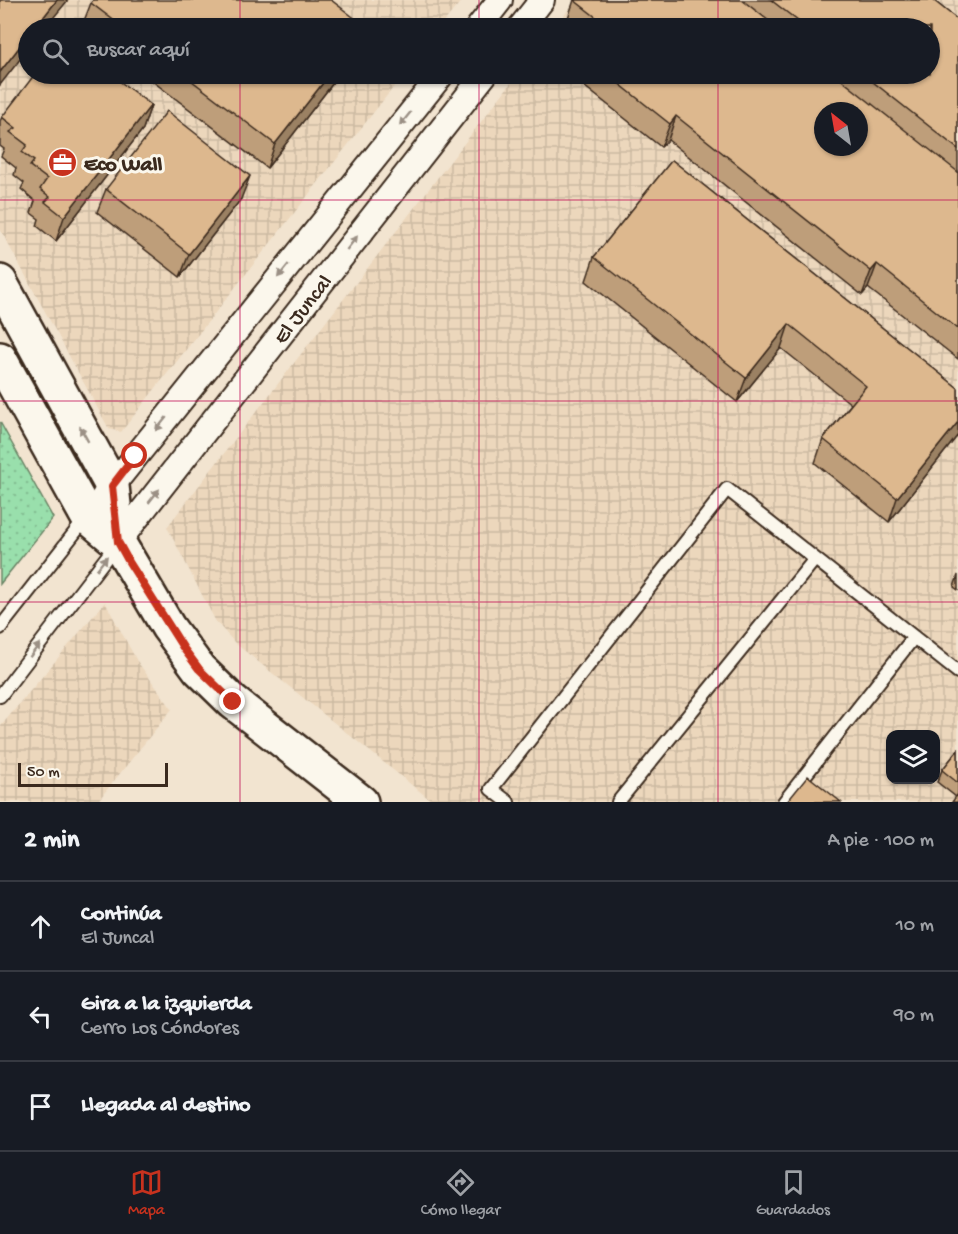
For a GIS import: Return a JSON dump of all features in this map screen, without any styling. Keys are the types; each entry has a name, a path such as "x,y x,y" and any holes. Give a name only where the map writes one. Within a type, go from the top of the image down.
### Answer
{"street":[{"path":"486,18 500,0"},
{"path":"528,18 542,0"},
{"name":"El Juncal","path":"87,516 433,84"},
{"name":"El Juncal","path":"118,542 477,84"},
{"path":"0,282 112,486 118,542"},
{"path":"0,359 87,516 118,542 168,627 199,669 233,702 361,802"}],"lane":[{"path":"508,802 491,789 727,489 958,672"},
{"path":"0,628 87,516"},
{"path":"0,696 118,542"},
{"path":"618,802 815,559"},
{"path":"784,802 914,637"}],"shaded area":[{"path":"0,0 462,0 447,18 18,18 18,84 396,84 121,432 109,429 0,229"},
{"path":"576,0 958,0 958,802 433,802 235,643 216,622 167,527 510,84 940,84 940,18 562,18"},
{"path":"105,602 137,661 172,709 97,802 0,802 0,727"}],"green space":[{"path":"0,422 53,518 0,584"}],"building":[{"path":"0,0 57,0 43,18 18,18 18,49 0,72"},
{"path":"93,0 331,0 354,18 111,18 91,3"},
{"path":"574,0 742,0 765,18 597,18"},
{"path":"771,0 933,0 958,20 958,149 876,84 940,84 940,18 794,18"},
{"name":"Eco Wall","path":"27,84 123,84 151,105 64,217 45,202 50,197 40,189 47,179 30,166 34,161 22,152 27,145 10,132 16,128 2,117"},
{"path":"196,84 322,84 275,144"},
{"path":"620,84 847,84 958,172 958,329 877,264 871,271 676,116 670,124"},
{"path":"167,111 250,176 189,254 106,189"},
{"path":"672,160 958,388 958,422 897,498 823,439 866,386 789,324 746,378 594,257"},
{"path":"958,750 958,783 942,770"},
{"path":"808,776 841,802 787,802"},
{"path":"958,794 958,802 952,802"}],"place":[{"name":"Eco Wall","path":"63,162"}],"route":[{"path":"135,456 112,486 118,542 168,627 199,669 233,702"}]}
